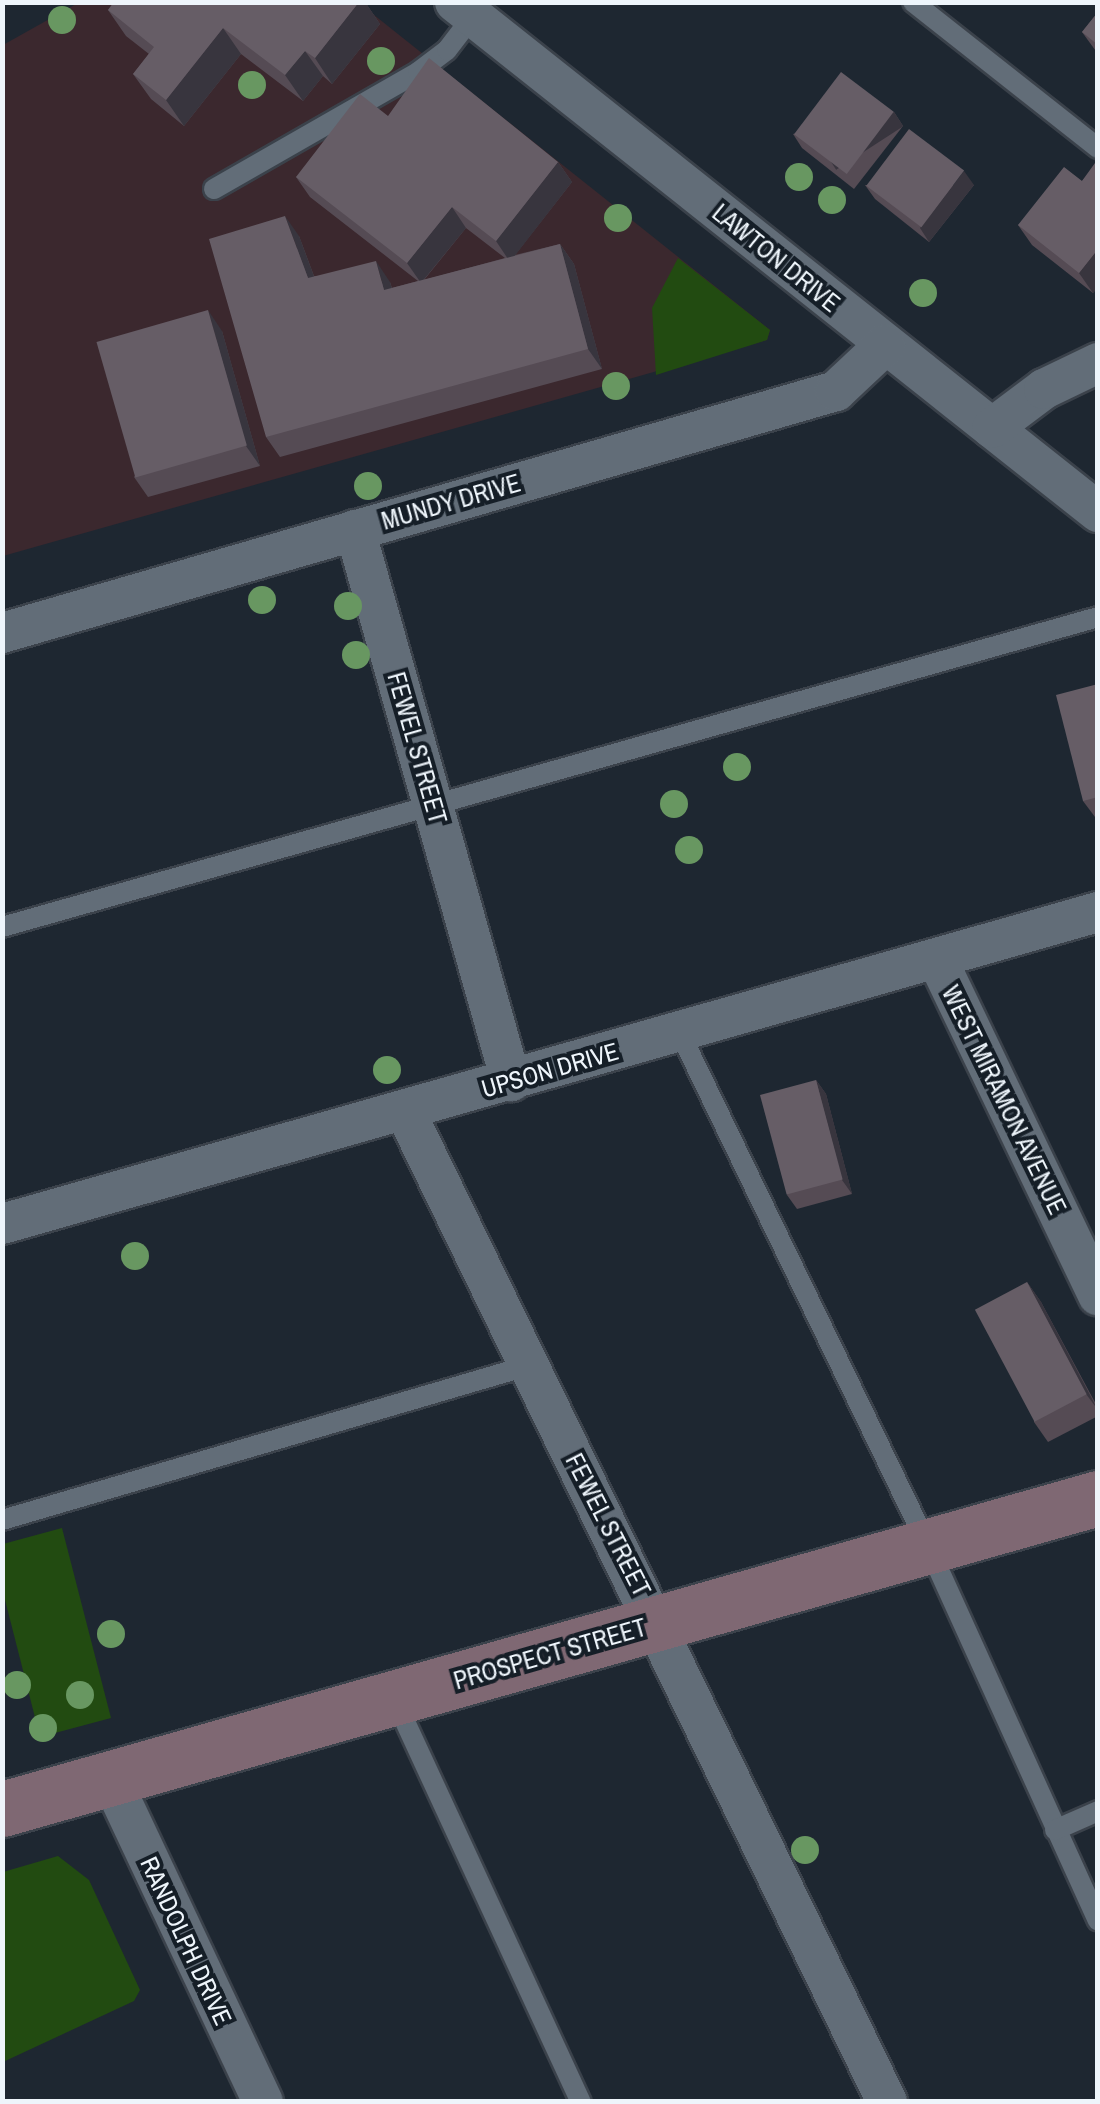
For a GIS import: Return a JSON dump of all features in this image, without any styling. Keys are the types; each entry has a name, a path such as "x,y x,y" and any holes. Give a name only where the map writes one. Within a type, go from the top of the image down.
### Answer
{"street":[{"name":"LAWTON DRIVE","path":"464,9 1098,512"},
{"name":"MUNDY DRIVE","path":"2,634 836,391 885,345"},
{"path":"992,428 1044,389 1098,362"},
{"name":"FEWEL STREET","path":"355,530 510,1081"},
{"name":"UPSON DRIVE","path":"2,1224 1098,912"},
{"name":"WEST MIRAMON AVENUE","path":"937,959 1098,1295"},
{"name":"FEWEL STREET","path":"405,1111 527,1366 658,1624 887,2102"},
{"name":"PROSPECT STREET","path":"2,1808 1098,1498"},
{"name":"RANDOLPH DRIVE","path":"112,1779 263,2102"}],"lane":[{"path":"913,2 1098,148"},
{"path":"214,189 418,72 447,50 464,9"},
{"path":"2,927 1098,617"},
{"path":"680,1033 928,1546 1098,1920"},
{"path":"2,1520 527,1366"},
{"path":"394,1698 581,2102"},
{"path":"1055,1830 1098,1811"}],"shaded area":[{"path":"78,3 359,3 770,330 767,340 3,556 3,45"}],"green space":[{"path":"678,258 770,330 767,340 656,375 652,308"},
{"path":"62,1528 111,1718 40,1737 3,1592 3,1544"},
{"path":"58,1856 89,1880 140,1990 134,2001 3,2062 3,1872"}],"building":[{"path":"114,2 359,2 315,58 305,51 285,75 223,28 166,100 133,74 154,47 108,10"},
{"path":"1098,12 1098,45 1082,32"},
{"path":"429,58 558,162 496,241 452,207 407,263 296,177 360,94 388,116"},
{"path":"841,72 894,112 847,174 794,134"},
{"path":"909,129 964,171 921,227 866,186"},
{"path":"1095,163 1098,249 1079,273 1018,225 1064,167 1082,181"},
{"path":"285,216 308,278 376,261 384,290 560,244 588,349 266,437 209,239"},
{"path":"208,310 247,446 135,478 96,342"},
{"path":"1098,684 1098,797 1083,801 1056,695"},
{"path":"816,1080 843,1179 787,1195 760,1095"},
{"path":"1027,1282 1087,1394 1035,1422 975,1310"}]}
